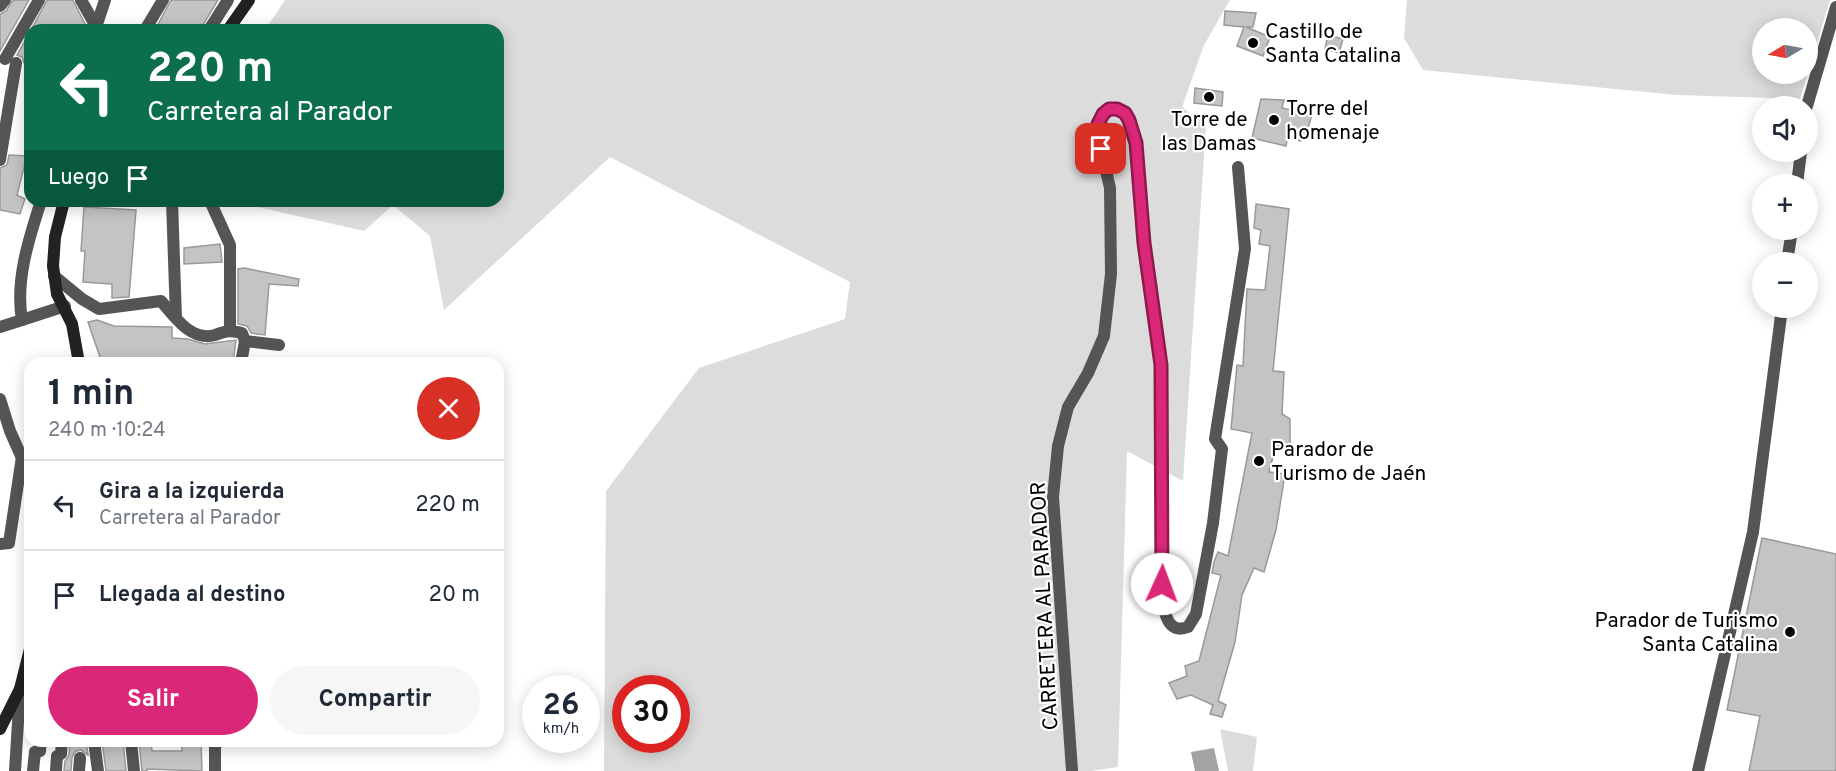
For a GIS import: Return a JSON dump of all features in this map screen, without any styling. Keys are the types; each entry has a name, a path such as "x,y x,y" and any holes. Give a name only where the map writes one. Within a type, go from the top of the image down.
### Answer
{"main road":[{"path":"232,24 249,0"},
{"path":"62,207 55,237 54,276 57,294 72,324 78,357"},
{"path":"0,729 24,693"}],"street":[{"path":"0,6 5,0"},
{"path":"28,24 39,0"},
{"path":"81,0 94,24"},
{"path":"98,24 105,0"},
{"path":"149,24 163,0"},
{"path":"213,24 228,0"},
{"path":"1810,96 1836,7"},
{"path":"0,156 10,61 24,32"},
{"name":"CARRETERA AL PARADOR","path":"1072,771 1053,497 1058,446 1068,407 1088,373 1104,336 1111,274 1110,188 1098,136 1098,124 1103,114 1109,109 1117,109 1125,113 1129,120 1136,143 1144,243 1161,365 1164,604 1169,624 1176,629 1188,627 1196,615 1213,523 1222,449 1215,439 1245,249 1238,167"},
{"path":"22,320 19,305 22,271 39,207"},
{"path":"172,207 177,318"},
{"path":"213,207 230,245 230,330"},
{"path":"54,276 82,300 99,309 161,301 188,330 201,335 214,335 230,330 242,333 245,341 242,357"},
{"path":"0,327 64,306"},
{"path":"1698,771 1753,532 1781,318"},
{"path":"245,341 279,345"},
{"path":"0,399 24,462"},
{"path":"0,544 9,543 22,457"},
{"path":"15,771 24,699"},
{"path":"33,771 35,752 40,751 40,747"},
{"path":"56,771 57,756 61,754 62,747"},
{"path":"95,747 98,771"},
{"path":"132,747 134,771"},
{"path":"214,747 215,771"},
{"path":"79,771 80,758"}],"shaded area":[{"path":"285,0 1230,0 1204,45 1182,107 1206,125 1183,481 1127,451 1118,767 1091,771 604,771 606,491 699,368 845,319 850,282 610,157 444,310 430,236 395,207 504,207 504,24 269,24"},
{"path":"1407,0 1830,0 1818,40 1818,18 1752,18 1752,84 1805,84 1801,96 1752,97 1677,95 1423,70 1404,38"},
{"path":"258,207 391,207 364,231"},
{"path":"1220,729 1257,737 1253,771 1228,771"},
{"path":"1214,748 1219,771 1195,771 1191,752"}],"building":[{"path":"13,0 29,0 0,51 0,14 6,11"},
{"path":"47,0 73,0 85,24 34,24"},
{"path":"171,0 218,0 204,24 158,24"},
{"name":"Castillo de Santa Catalina","path":"1225,11 1256,13 1253,27 1246,27 1270,37 1263,56 1237,46 1244,27 1224,25"},
{"path":"1328,35 1343,39 1339,53 1325,49"},
{"path":"24,43 24,63 22,57 17,55"},
{"name":"Torre de las Damas","path":"1195,88 1223,92 1222,106 1194,103"},
{"name":"Torre del homenaje","path":"1261,99 1284,100 1282,108 1312,115 1306,134 1300,141 1288,135 1286,146 1252,138"},
{"path":"9,155 24,156 24,168 17,195 24,198 20,214 0,210 0,168 7,165"},
{"name":"Parador de Turismo de Jaén","path":"1256,204 1289,209 1273,371 1284,372 1282,414 1290,419 1290,448 1276,445 1269,472 1285,474 1276,530 1264,572 1254,568 1242,595 1235,642 1218,701 1226,705 1222,717 1210,714 1213,705 1191,695 1177,699 1169,683 1187,676 1185,666 1199,661 1221,575 1212,573 1214,562 1218,552 1228,556 1252,433 1231,429 1237,365 1243,366 1247,289 1265,290 1270,246 1259,244 1261,230 1254,228"},
{"path":"84,207 136,210 129,297 112,298 112,284 83,282 85,251 81,251"},
{"path":"220,244 222,262 184,264 184,248"},
{"path":"244,268 299,279 298,286 269,284 265,335 251,333 247,326 238,324 238,269"},
{"path":"97,320 114,326 172,327 172,338 188,339 205,344 236,340 234,357 100,357 88,322"},
{"name":"Parador de Turismo Santa Catalina","path":"1762,538 1836,554 1836,771 1749,771 1760,716 1727,710"},
{"path":"70,747 87,747 88,755 81,750 76,751 72,757 71,771 64,771 65,761 69,755"},
{"path":"103,747 124,747 126,771 106,771"},
{"path":"140,747 152,747 152,751 182,751 182,747 201,747 202,771 147,769 147,771 142,771"}],"place":[{"name":"Castillo de Santa Catalina","path":"1253,43"},
{"name":"Torre de las Damas","path":"1209,97"},
{"name":"Torre del homenaje","path":"1274,120"},
{"name":"Parador de Turismo de Jaén","path":"1259,461"},
{"name":"Parador de Turismo Santa Catalina","path":"1790,632"}],"route":[{"path":"1101,149 1098,124 1103,114 1109,109 1117,109 1125,113 1136,143 1144,243 1161,365 1162,584"}]}
